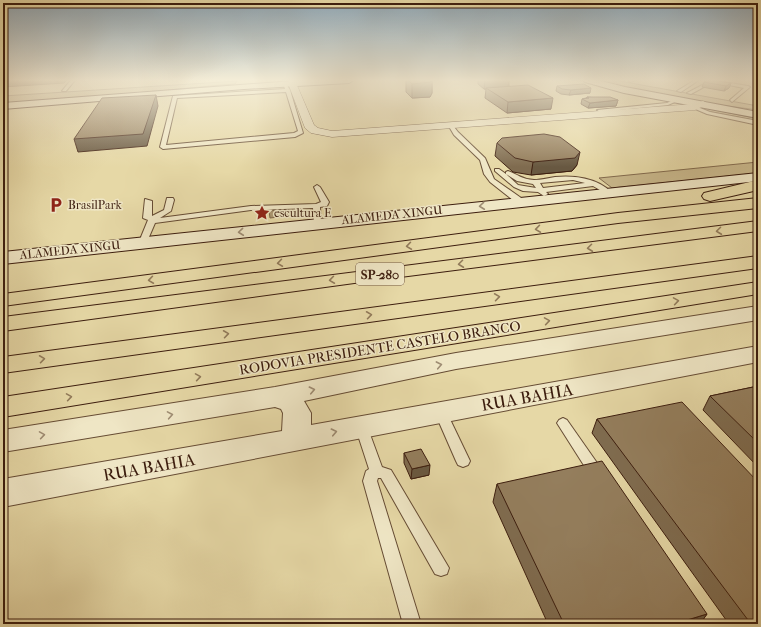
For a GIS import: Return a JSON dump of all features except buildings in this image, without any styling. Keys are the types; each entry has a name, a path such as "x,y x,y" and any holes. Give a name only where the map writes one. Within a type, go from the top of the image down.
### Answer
{"highway":[{"path":"618,218 672,204 758,185"},
{"path":"3,300 618,218 758,203"},
{"name":"SP-280","path":"3,324 369,275 758,226"},
{"path":"3,365 758,262"},
{"name":"RODOVIA PRESIDENTE CASTELO BRANCO","path":"3,408 758,288"}],"main road":[{"path":"729,109 758,115"},
{"path":"736,109 758,112"},
{"name":"ALAMEDA XINGU","path":"3,258 521,202 545,194 607,192 758,177"},
{"path":"3,441 123,423 275,397 456,361 758,313"},
{"name":"RUA BAHIA","path":"4,494 296,440 361,426 756,357"},
{"path":"275,397 290,402 297,413 296,440"}],"street":[{"path":"300,109 308,126 319,132 332,134 654,109"}],"lane":[{"path":"172,109 163,147 296,135 301,132 295,109"},
{"path":"600,110 608,109"},
{"path":"704,109 709,113 758,123"},
{"path":"449,124 481,158 486,165 487,172 491,179 521,202"},
{"path":"594,184 545,194 517,187 499,168 514,178 528,182 571,177 582,179 594,184 607,192"},
{"path":"536,182 545,194"},
{"path":"148,201 147,218 153,220 251,208 316,206 324,204 325,202 317,187"},
{"path":"143,242 153,220 167,211 170,200"},
{"path":"316,206 318,223"},
{"path":"441,413 463,461"},
{"path":"563,423 606,488"},
{"path":"361,426 377,471"},
{"path":"377,471 386,474 441,568"},
{"path":"377,471 371,476 370,481 412,624"}],"shaded area":[{"path":"698,109 713,109 758,119 758,121"},
{"path":"758,162 758,173 612,188 599,178"},
{"path":"294,209 296,215 270,218 269,211"}],"place":[{"name":"BrasilPark","path":"56,205"},
{"name":"escultura E","path":"262,213"}]}
